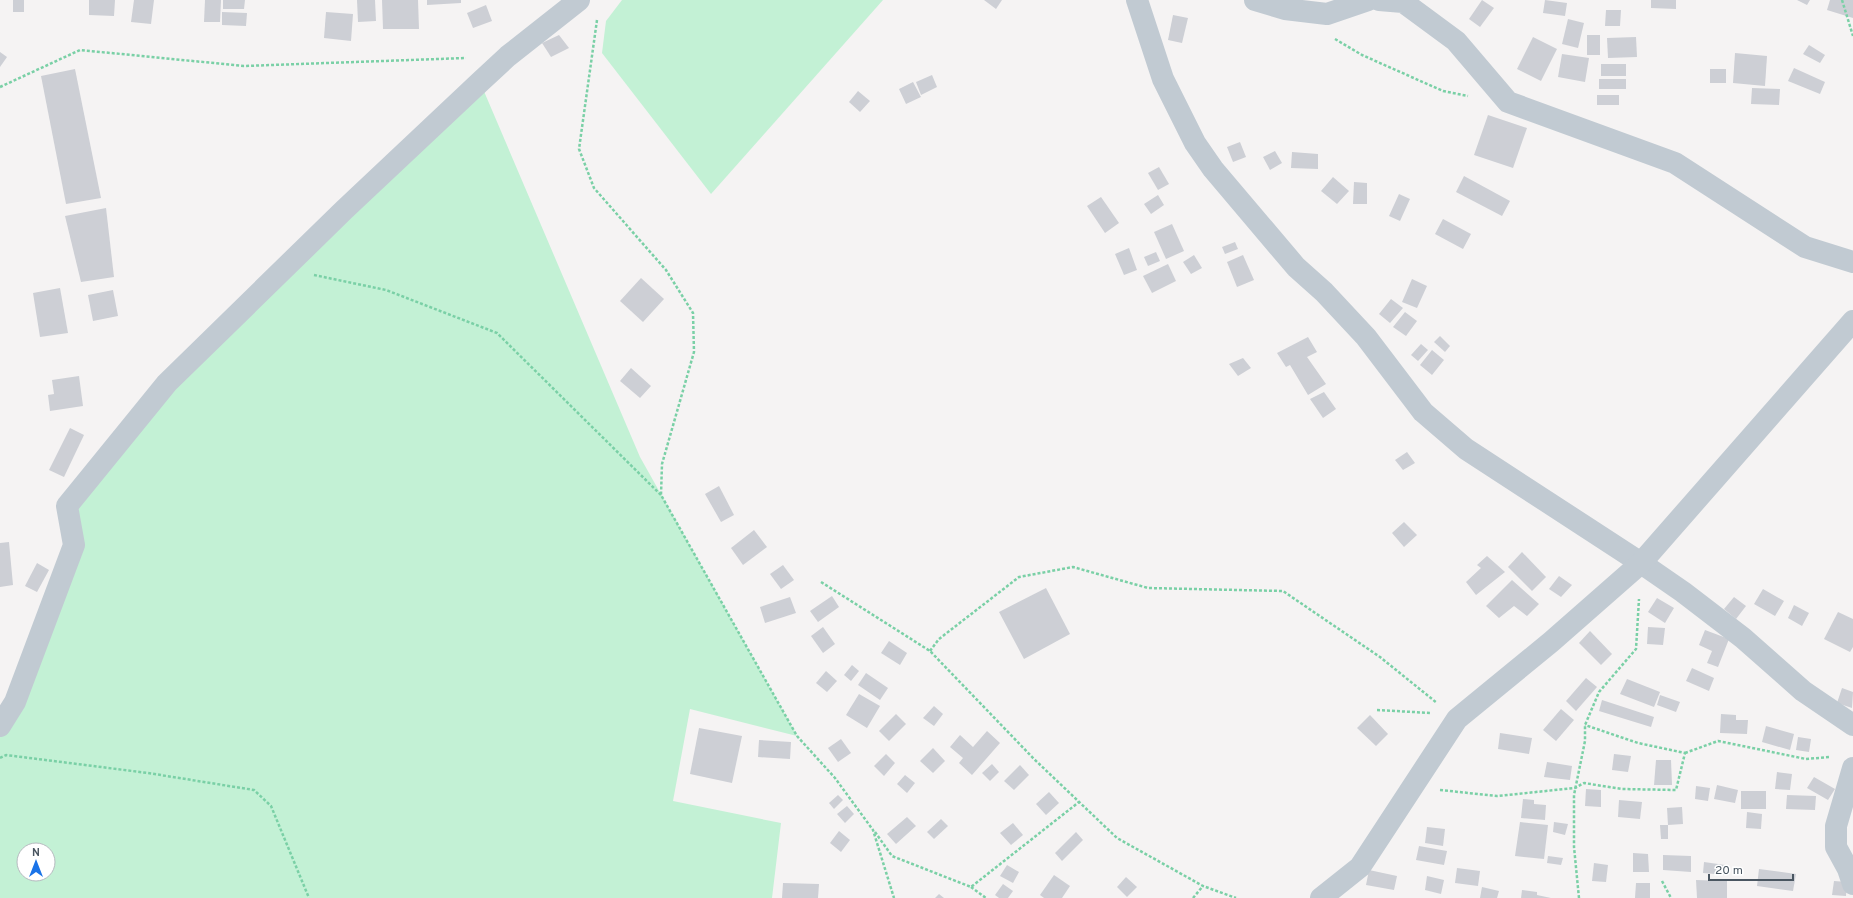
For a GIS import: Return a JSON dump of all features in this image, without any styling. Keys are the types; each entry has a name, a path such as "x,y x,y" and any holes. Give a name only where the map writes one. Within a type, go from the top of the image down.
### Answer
{"street":[{"path":"0,726 15,702 74,546 67,506 167,383 284,268 508,56 579,0"},
{"path":"1137,0 1163,79 1195,143 1213,169 1296,268 1324,292 1366,337 1423,412 1466,449 1641,563 1743,638 1803,691 1853,725"},
{"path":"1255,0 1285,9 1327,14 1368,0"},
{"path":"1379,0 1403,2 1456,41 1508,102 1675,163 1805,248 1853,262"},
{"path":"1321,898 1360,867 1456,719 1551,642 1641,563 1853,320"},
{"path":"1845,762 1836,826 1836,847 1848,869 1853,884"}],"path":[{"path":"1842,0 1853,36"},
{"path":"598,15 579,149 594,188 666,270 693,313 694,352 662,464 661,495"},
{"path":"1330,36 1362,55 1443,91 1508,102"},
{"path":"0,87 80,50 244,66 426,61 508,56"},
{"path":"284,268 386,290 497,334 661,495 797,736 835,778 892,856 971,887 986,898"},
{"path":"1579,898 1574,847 1575,788 1586,741 1584,725 1599,692 1636,649 1641,563"},
{"path":"930,651 940,639 1019,577 1072,567 1148,588 1283,591 1380,657 1456,719"},
{"path":"821,582 930,651 1034,759 1117,838 1203,886 1236,898"},
{"path":"1376,710 1429,713 1456,719"},
{"path":"1584,725 1638,743 1685,753 1718,741 1806,759 1845,762"},
{"path":"1412,788 1497,796 1575,788 1584,783 1622,789 1676,790 1685,753"},
{"path":"0,758 6,755 140,772 254,790 271,806 309,898"},
{"path":"971,887 1079,802"},
{"path":"873,830 894,898"},
{"path":"1662,881 1671,898"},
{"path":"1193,898 1203,886"}],"green space":[{"path":"622,0 883,0 711,194 602,53 606,21"},
{"path":"480,82 640,457 797,736 690,709 673,801 781,823 772,898 0,898 0,726 74,546 67,505 167,383"}],"building":[{"path":"13,0 24,0 24,12 13,12"},
{"path":"89,0 115,0 114,16 89,15"},
{"path":"134,0 154,0 151,24 131,22"},
{"path":"205,0 221,0 220,22 204,22"},
{"path":"223,0 245,0 244,9 223,9"},
{"path":"357,0 375,0 376,21 358,22"},
{"path":"382,0 418,0 419,29 383,29"},
{"path":"427,0 461,0 461,3 427,5"},
{"path":"984,0 1002,0 996,9"},
{"path":"1482,0 1494,8 1480,27 1469,19"},
{"path":"1545,0 1567,3 1565,16 1543,13"},
{"path":"1651,0 1676,0 1676,9 1651,8"},
{"path":"1797,0 1810,0 1807,5"},
{"path":"1830,0 1853,0 1853,18 1827,10"},
{"path":"486,5 492,21 473,28 467,13"},
{"path":"1606,10 1621,10 1620,26 1605,26"},
{"path":"222,12 247,13 246,26 222,25"},
{"path":"326,12 353,14 351,41 324,38"},
{"path":"1173,15 1188,18 1182,43 1168,40"},
{"path":"1568,19 1584,23 1578,48 1562,44"},
{"path":"559,35 569,48 551,57 542,43"},
{"path":"1587,35 1600,35 1600,55 1587,55"},
{"path":"1533,37 1557,49 1541,81 1517,69"},
{"path":"1636,37 1637,57 1608,58 1607,38"},
{"path":"1809,45 1825,55 1820,63 1803,54"},
{"path":"0,52 7,57 0,67"},
{"path":"1735,53 1767,56 1765,86 1733,83"},
{"path":"1562,54 1589,58 1585,82 1558,77"},
{"path":"1601,64 1626,64 1626,76 1601,76"},
{"path":"1794,68 1825,82 1820,94 1788,81"},
{"path":"75,69 101,198 66,204 41,76"},
{"path":"1710,69 1726,69 1726,83 1710,83"},
{"path":"932,75 937,87 921,95 916,82"},
{"path":"1599,79 1626,79 1626,89 1599,89"},
{"path":"913,82 921,97 906,104 899,89"},
{"path":"1752,88 1780,89 1779,105 1751,104"},
{"path":"858,91 870,101 860,112 849,102"},
{"path":"1597,95 1619,95 1619,105 1597,105"},
{"path":"1488,115 1527,128 1513,168 1474,155"},
{"path":"1240,142 1246,157 1233,162 1227,147"},
{"path":"1275,151 1282,163 1270,170 1263,157"},
{"path":"1292,152 1318,154 1318,169 1291,168"},
{"path":"1159,167 1169,184 1158,190 1148,173"},
{"path":"1464,176 1510,201 1502,216 1456,192"},
{"path":"1333,177 1349,191 1337,204 1321,191"},
{"path":"1354,182 1367,183 1367,204 1353,204"},
{"path":"1399,194 1410,199 1400,221 1389,216"},
{"path":"1158,195 1164,205 1151,214 1144,204"},
{"path":"1101,197 1119,223 1105,233 1087,206"},
{"path":"106,208 114,277 81,282 65,216"},
{"path":"1443,219 1471,234 1463,249 1435,234"},
{"path":"1172,224 1184,251 1166,259 1154,232"},
{"path":"1235,242 1238,249 1225,254 1222,247"},
{"path":"1129,248 1137,270 1124,275 1115,254"},
{"path":"1156,252 1160,261 1148,266 1144,257"},
{"path":"1194,255 1202,268 1191,274 1183,262"},
{"path":"1243,255 1254,280 1237,287 1227,262"},
{"path":"1168,264 1176,281 1152,293 1143,276"},
{"path":"641,278 664,299 643,322 620,301"},
{"path":"1412,279 1427,286 1417,308 1402,302"},
{"path":"60,288 68,333 40,337 33,293"},
{"path":"113,290 118,316 93,321 88,295"},
{"path":"1391,299 1403,308 1390,323 1379,314"},
{"path":"1405,312 1417,321 1406,336 1393,327"},
{"path":"1440,336 1450,346 1445,352 1434,342"},
{"path":"1308,337 1317,352 1307,357 1326,384 1308,395 1290,365 1286,367 1277,353"},
{"path":"1421,344 1428,350 1418,361 1411,355"},
{"path":"1432,350 1444,360 1432,375 1420,365"},
{"path":"1243,358 1251,368 1238,376 1229,364"},
{"path":"631,368 651,386 640,398 620,381"},
{"path":"79,376 83,406 50,411 48,395 54,394 52,380"},
{"path":"1324,392 1336,409 1323,418 1310,399"},
{"path":"70,428 84,435 64,477 49,470"},
{"path":"1407,452 1415,463 1403,470 1395,460"},
{"path":"719,486 734,515 721,522 705,494"},
{"path":"1404,522 1417,535 1404,547 1392,533"},
{"path":"754,530 767,547 743,565 731,548"},
{"path":"9,542 13,585 0,587 0,543"},
{"path":"1522,552 1546,577 1532,591 1508,567"},
{"path":"1487,556 1505,572 1476,595 1466,582 1481,568 1477,565"},
{"path":"37,563 49,570 37,592 25,586"},
{"path":"783,565 794,580 781,589 770,574"},
{"path":"1559,576 1572,585 1561,597 1549,589"},
{"path":"1512,580 1539,604 1527,616 1514,606 1499,618 1486,606"},
{"path":"1046,588 1070,634 1024,659 999,612"},
{"path":"1763,589 1784,601 1775,616 1754,604"},
{"path":"832,596 839,607 818,622 810,611"},
{"path":"790,597 796,613 765,623 760,607"},
{"path":"1734,597 1746,606 1736,619 1724,609"},
{"path":"1657,598 1674,608 1665,623 1648,612"},
{"path":"1794,605 1809,613 1802,626 1788,618"},
{"path":"1838,612 1853,619 1853,647 1850,652 1824,639"},
{"path":"823,627 835,644 823,653 811,636"},
{"path":"1648,627 1665,628 1663,645 1647,644"},
{"path":"1705,630 1729,639 1718,667 1707,663 1712,651 1699,645"},
{"path":"1590,631 1612,654 1601,665 1579,643"},
{"path":"889,641 907,653 900,665 881,653"},
{"path":"852,665 859,671 851,681 844,675"},
{"path":"1692,668 1714,678 1709,691 1686,681"},
{"path":"826,671 837,681 827,692 816,683"},
{"path":"866,673 888,688 880,700 858,685"},
{"path":"1586,678 1597,687 1576,711 1566,701"},
{"path":"1627,679 1660,692 1654,707 1620,694"},
{"path":"1842,688 1853,692 1852,708 1837,703"},
{"path":"859,694 880,706 867,728 846,715"},
{"path":"1660,695 1680,702 1676,712 1657,705"},
{"path":"1602,700 1654,717 1651,727 1599,711"},
{"path":"934,706 943,714 934,726 923,718"},
{"path":"1561,709 1574,720 1556,741 1543,730"},
{"path":"896,714 906,724 889,741 879,731"},
{"path":"1721,714 1736,715 1736,720 1748,720 1747,734 1720,733"},
{"path":"1370,715 1388,734 1376,746 1357,728"},
{"path":"1766,726 1794,734 1790,750 1762,742"},
{"path":"699,728 742,736 732,783 690,774"},
{"path":"987,731 1000,743 972,775 959,763 963,758 950,747 960,735 973,747"},
{"path":"1500,733 1532,738 1529,754 1498,749"},
{"path":"1798,737 1811,739 1809,752 1796,750"},
{"path":"841,739 851,753 838,762 828,748"},
{"path":"759,740 791,742 790,759 758,757"},
{"path":"933,748 945,761 933,773 920,761"},
{"path":"886,754 895,763 884,776 874,766"},
{"path":"1614,754 1631,756 1628,772 1612,770"},
{"path":"1656,760 1671,760 1672,785 1654,785"},
{"path":"1547,762 1572,766 1570,780 1544,777"},
{"path":"992,764 999,772 990,781 982,773"},
{"path":"1020,765 1029,775 1014,790 1004,781"},
{"path":"1777,772 1792,774 1790,790 1775,789"},
{"path":"905,775 915,783 907,793 897,784"},
{"path":"1814,777 1835,789 1828,800 1807,788"},
{"path":"1717,785 1738,790 1735,803 1714,799"},
{"path":"1696,786 1710,788 1708,801 1695,799"},
{"path":"1586,789 1601,790 1601,807 1585,806"},
{"path":"1741,791 1766,791 1766,809 1741,809"},
{"path":"1049,792 1059,803 1046,815 1036,804"},
{"path":"838,795 843,800 834,809 829,803"},
{"path":"1787,795 1816,796 1815,810 1786,809"},
{"path":"1523,799 1534,800 1534,804 1546,805 1545,820 1521,818"},
{"path":"1619,800 1642,802 1640,819 1618,817"},
{"path":"847,806 854,814 845,823 837,814"},
{"path":"1682,807 1683,824 1668,825 1667,808"},
{"path":"1747,812 1762,814 1761,829 1746,828"},
{"path":"907,817 916,826 896,844 887,834"},
{"path":"941,819 948,826 934,839 927,832"},
{"path":"1520,822 1548,825 1544,859 1515,856"},
{"path":"1554,822 1568,824 1565,835 1553,832"},
{"path":"1013,823 1023,835 1011,845 1000,833"},
{"path":"1660,825 1668,825 1668,839 1661,839"},
{"path":"1427,827 1445,829 1443,846 1425,843"},
{"path":"839,831 850,840 841,852 830,843"},
{"path":"1076,832 1083,840 1062,861 1055,853"},
{"path":"1419,846 1447,851 1444,865 1416,860"},
{"path":"1633,853 1648,854 1649,872 1633,872"},
{"path":"1663,855 1691,856 1691,872 1663,870"},
{"path":"1548,856 1563,858 1561,865 1547,863"},
{"path":"1704,862 1725,865 1726,875 1703,873"},
{"path":"1594,863 1608,865 1606,882 1592,881"},
{"path":"1007,865 1019,872 1013,883 1000,876"},
{"path":"1457,868 1480,871 1478,886 1455,883"},
{"path":"1759,869 1796,874 1793,891 1757,886"},
{"path":"1369,870 1397,876 1394,890 1366,885"},
{"path":"1054,875 1070,886 1062,898 1044,898 1040,895"},
{"path":"1427,876 1444,880 1441,894 1425,890"},
{"path":"1126,877 1137,887 1127,897 1117,887"},
{"path":"1696,880 1727,881 1727,898 1697,898"},
{"path":"1834,881 1847,882 1846,896 1832,895"},
{"path":"783,883 819,884 818,898 782,898"},
{"path":"1636,883 1650,883 1650,898 1635,898"},
{"path":"1003,884 1013,891 1008,898 999,898 995,895"},
{"path":"1482,887 1499,891 1497,898 1480,898"},
{"path":"1522,890 1537,892 1537,895 1551,898 1521,898"},
{"path":"939,894 944,898 935,898"}]}
